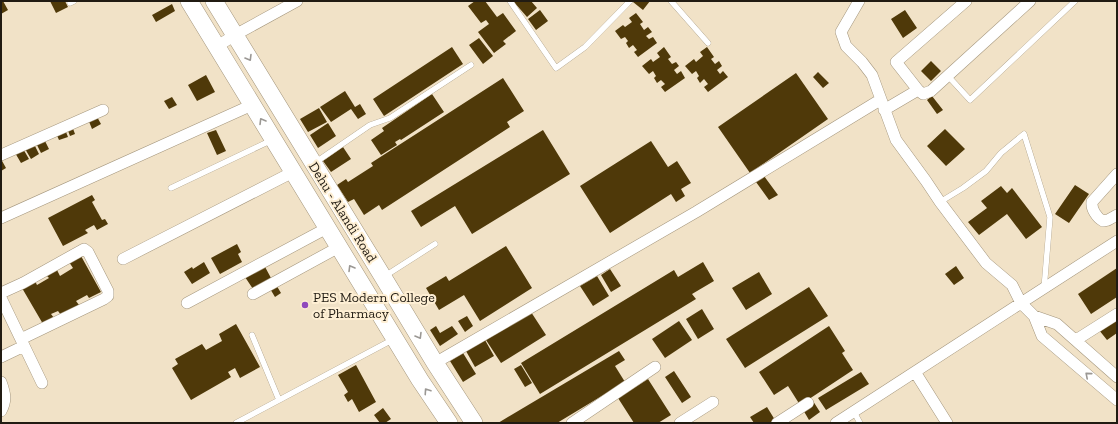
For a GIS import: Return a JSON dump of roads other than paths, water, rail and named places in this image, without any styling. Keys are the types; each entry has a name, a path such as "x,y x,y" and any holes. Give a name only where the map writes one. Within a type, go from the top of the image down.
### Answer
{"main road":[{"name":"Dehu - Alandi Road","path":"188,1 394,339 449,423"},
{"name":"Dehu - Alandi Road","path":"216,2 313,164 435,363 474,423"}],"street":[{"path":"216,46 297,1"},
{"path":"859,1 841,32 846,46 862,62 872,75 896,140 940,202 986,262 1012,285 1021,303 1034,316 1042,336 1117,400"},
{"path":"966,1 896,62 918,90 923,94 931,91 1030,1"},
{"path":"435,363 882,105 918,90"},
{"path":"1,218 252,105"},
{"path":"1,155 103,110"},
{"path":"123,259 293,172"},
{"path":"1117,174 1092,202 1091,206 1099,219 1103,222 1117,215"},
{"path":"187,303 327,228"},
{"path":"836,423 1117,241"},
{"path":"253,294 339,247"},
{"path":"1,293 84,249 88,252 108,291 108,296 104,299 23,343 1,357"},
{"path":"1,298 42,383"},
{"path":"1076,340 1117,314"},
{"path":"1034,316 1057,324 1117,377"},
{"path":"572,423 655,367"},
{"path":"915,372 947,423"},
{"path":"1,382 6,396 1,411"},
{"path":"680,423 713,402"},
{"path":"777,423 808,403"}],"lane":[{"path":"510,1 556,68 585,47 630,1"},
{"path":"671,1 708,43"},
{"path":"948,76 970,100 1075,1"},
{"path":"313,164 370,125 390,118 471,66"},
{"path":"940,202 963,188 986,171 1002,153 1024,134 1050,217 1044,289"},
{"path":"171,188 273,139"},
{"path":"383,277 435,244"},
{"path":"252,335 279,400"},
{"path":"236,423 394,339"},
{"path":"854,412 860,423"}],"place":[{"name":"PES Modern College of Pharmacy","path":"305,305"}]}
